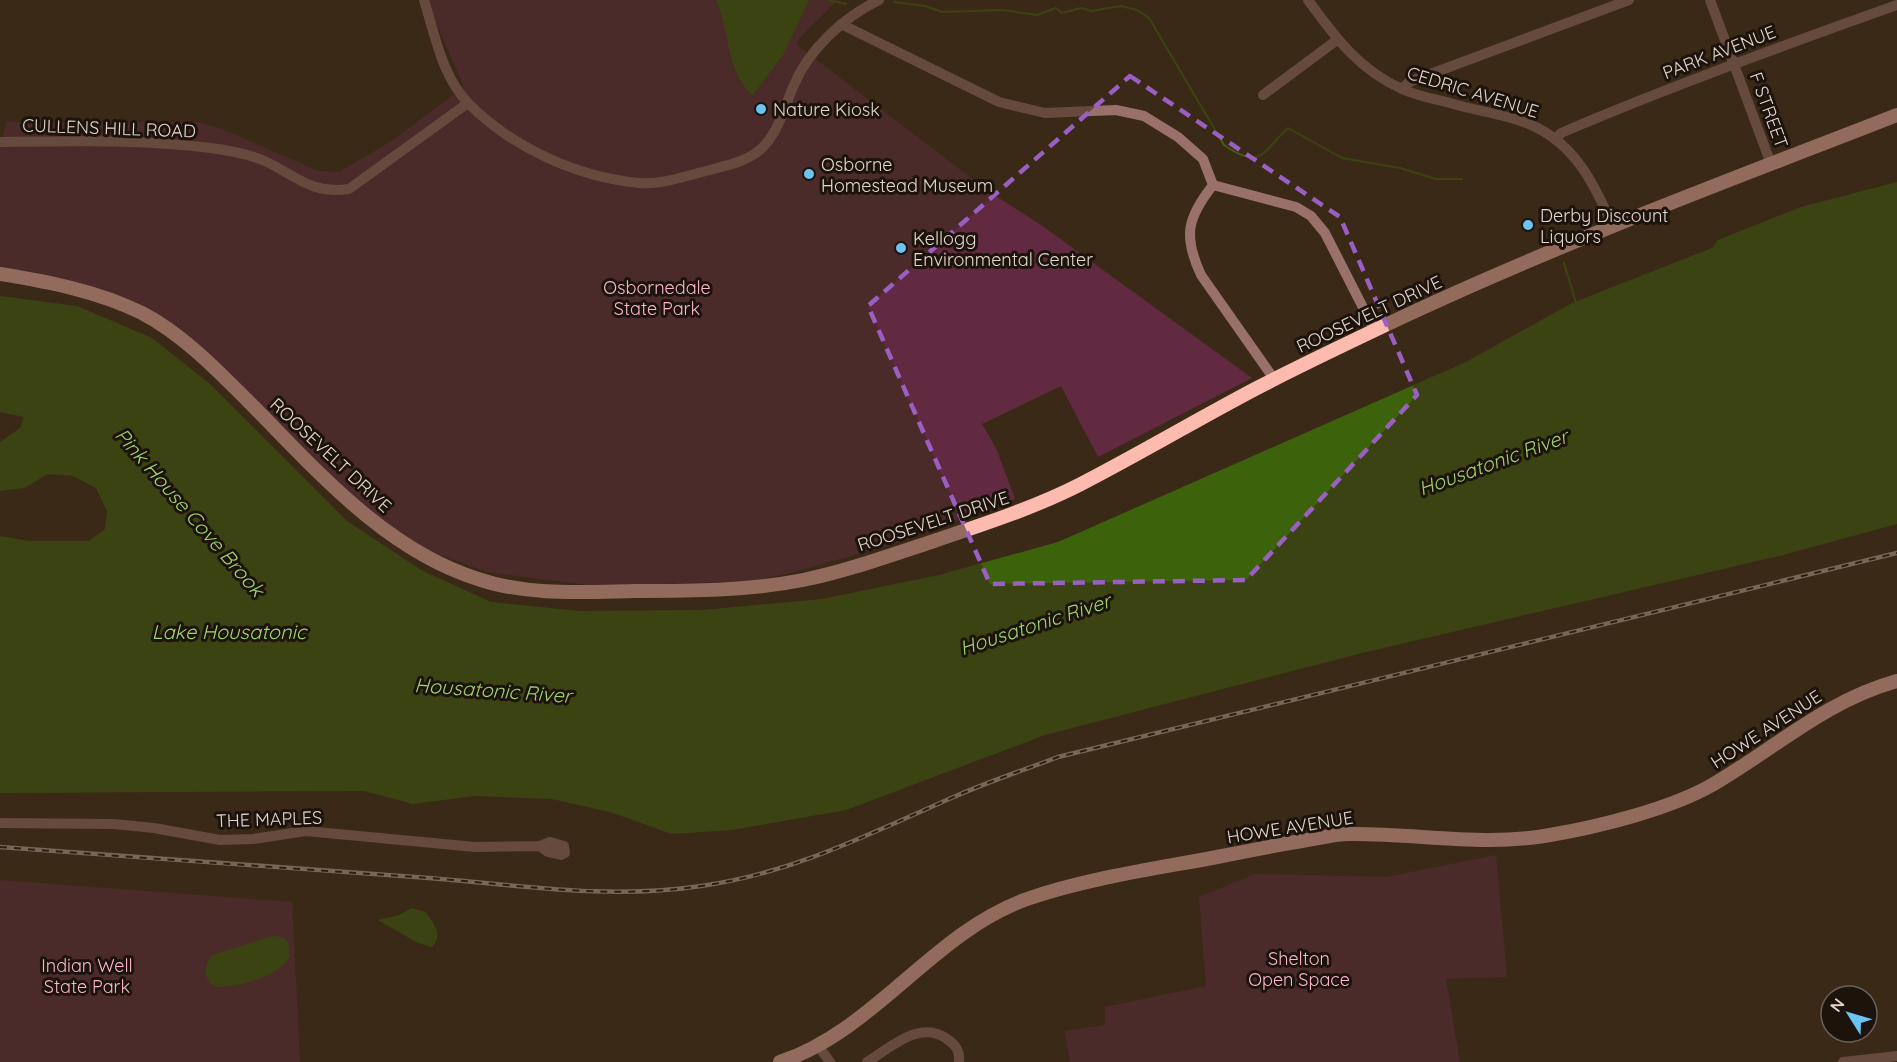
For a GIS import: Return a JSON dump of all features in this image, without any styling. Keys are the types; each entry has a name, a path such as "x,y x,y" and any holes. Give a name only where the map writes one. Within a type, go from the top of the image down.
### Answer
{"main road":[{"name":"ROOSEVELT DRIVE","path":"0,274 58,284 102,297 144,314 185,342 225,378 343,496 384,529 434,560 476,579 517,589 559,592 750,588 807,579 880,559 1026,510 1078,485 1274,379 1376,331 1612,227 1897,116"},
{"name":"HOWE AVENUE","path":"780,1062 819,1047 864,1015 951,943 982,921 1024,900 1087,883 1346,834 1508,839 1550,836 1587,827 1674,801 1710,786 1838,703 1897,681"}],"street":[{"path":"424,0 443,62 468,104 512,138 546,159 640,183 673,180 725,166 760,149 779,124 803,68 841,24 860,9 879,0"},
{"name":"CEDRIC AVENUE","path":"1308,0 1337,40 1367,69 1402,89 1518,120 1556,139 1580,164 1598,191 1612,227"},
{"path":"1402,89 1409,82 1629,0"},
{"name":"F STREET","path":"1710,0 1771,164"},
{"name":"PARK AVENUE","path":"1556,139 1561,133 1734,63 1897,5"},
{"path":"841,24 999,102 1045,112 1116,110 1144,116 1178,137 1203,159 1213,185"},
{"path":"1263,95 1337,40"},
{"name":"CULLENS HILL ROAD","path":"0,142 118,141 212,148 260,159 313,188 331,192 348,189 468,104"},
{"path":"1213,185 1296,207 1311,216 1325,233 1376,331"},
{"path":"1213,185 1201,200 1190,223 1189,232 1195,262 1201,275 1274,379"},
{"name":"THE MAPLES","path":"0,823 114,824 220,840 253,839 306,831 475,847 540,846"},
{"path":"867,1062 913,1034 923,1031 934,1031 954,1044 959,1053 959,1062"},
{"path":"819,1047 830,1062"},
{"path":"1843,1062 1884,1060 1897,1056"}],"highlighted area":[{"path":"1130,76 1340,217 1417,395 1246,580 990,584 868,306"}],"green space":[{"name":"Osbornedale State Park","path":"426,0 838,0 796,44 988,191 1041,225 1252,378 1098,457 1061,386 982,424 996,448 1015,499 887,546 786,574 751,581 597,586 487,572 422,548 378,521 176,337 73,284 0,267 0,151 6,122 197,122 222,129 318,171 339,172 390,142 464,87"},
{"name":"Shelton Open Space","path":"1496,855 1507,977 1446,979 1460,1062 1070,1062 1065,1031 1105,1025 1105,1007 1206,986 1199,897 1255,874 1386,877"},
{"name":"Indian Well State Park","path":"0,880 292,902 300,1062 0,1062"}],"water":[{"path":"716,0 809,0 783,55 752,96 736,72"},
{"name":"Lake Housatonic","path":"1897,182 1897,524 1783,555 1362,653 1045,735 846,810 732,830 672,834 610,812 552,799 474,796 413,804 364,791 0,793 0,536 29,541 89,541 105,529 107,511 96,488 73,476 48,474 24,488 0,491 0,442 20,428 24,417 0,412 0,296 77,306 152,338 210,384 347,521 421,570 491,602 580,611 703,610 822,599 939,575 1058,542 1466,362 1572,303 1712,248 1718,240 1801,207"},
{"path":"412,908 426,912 434,925 437,938 432,947 418,943 378,920 399,915"},
{"path":"273,936 283,937 288,942 290,957 276,970 257,980 236,985 217,987 209,981 206,968 212,955"}],"waterway":[{"path":"829,0 846,4"},
{"path":"894,2 925,6 942,12 1003,10 1037,15 1056,8 1062,13 1081,8 1092,11 1121,6 1137,10 1149,18 1224,145 1237,153 1246,157 1260,155 1288,128 1342,158 1400,168 1436,179 1462,179"},
{"path":"1564,263 1576,303"}],"railway":[{"path":"0,847 565,890 633,892 701,886 735,880 800,862 969,791 1058,757 1897,553"}],"place":[{"name":"Nature Kiosk","path":"761,109"},
{"name":"Osborne Homestead Museum","path":"809,174"},
{"name":"Derby Discount Liquors","path":"1528,225"},
{"name":"Kellogg Environmental Center","path":"901,248"}],"water label":[{"name":"Housatonic River","path":"1493,462"},
{"name":"Pink House Cove Brook","path":"190,512"},
{"name":"Housatonic River","path":"1035,624"},
{"name":"Housatonic River","path":"493,690"}]}
